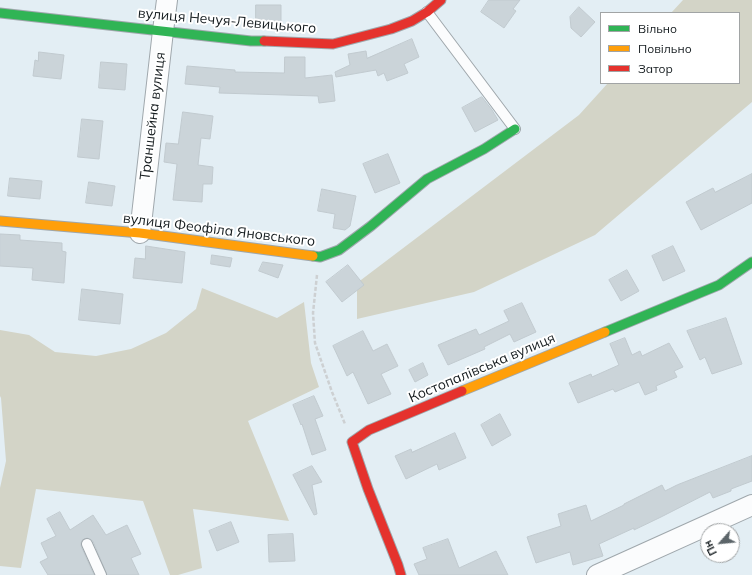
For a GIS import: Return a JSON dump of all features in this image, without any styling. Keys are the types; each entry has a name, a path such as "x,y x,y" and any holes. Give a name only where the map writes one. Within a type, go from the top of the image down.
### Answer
{"street":[{"name":"Траншейна вулиця","path":"140,233 163,31 168,0"},
{"name":"вулиця Нечуя-Левицького","path":"0,13 251,41 333,44 391,30 412,21 427,12 441,0"},
{"name":"вулиця Феофіла Яновського","path":"0,221 140,233 320,257 339,250 371,226 427,179 484,149 515,129"},
{"name":"Костопалівська вулиця","path":"401,575 368,489 352,442 369,430 719,285 752,262"},
{"path":"597,575 752,504"}],"lane":[{"path":"427,12 515,129"},
{"path":"88,544 101,575"}],"path":[{"path":"316,279 313,313 315,343 338,409"}],"shaded area":[{"path":"683,0 752,0 752,102 595,235 474,292 357,319 357,283 579,115 607,84 740,84 740,12 672,12"},
{"path":"202,288 277,318 304,302 311,363 319,387 248,421 289,521 193,509 202,568 178,575 170,575 143,501 36,489 21,568 0,566 0,488 6,461 0,396 0,330 29,335 55,352 96,356 131,349 166,333 196,309"}],"building":[{"path":"489,0 520,0 513,9 516,11 504,28 481,12"},
{"path":"256,5 281,5 281,25 256,25"},
{"path":"579,7 595,22 581,37 571,28 570,17"},
{"path":"412,39 419,57 404,64 408,73 387,81 384,73 378,76 376,70 336,77 335,72 350,65 348,54 366,51 367,58"},
{"path":"39,52 64,55 61,79 33,76 35,60 38,61"},
{"path":"285,57 305,57 305,78 332,75 335,101 319,103 318,96 219,93 220,87 185,84 187,66 235,70 235,72 284,73"},
{"path":"101,62 127,64 125,90 99,88"},
{"path":"482,97 498,120 475,132 462,108"},
{"path":"183,112 213,116 210,139 201,138 198,165 213,167 212,184 203,184 202,202 173,200 177,164 164,162 166,143 178,144"},
{"path":"82,119 103,121 99,159 78,157"},
{"path":"388,154 400,183 375,193 363,164"},
{"path":"752,174 752,203 701,230 686,202 713,188 715,192"},
{"path":"10,178 42,181 40,199 8,196"},
{"path":"89,182 115,186 112,206 86,203"},
{"path":"322,189 356,196 350,226 345,230 333,228 335,214 318,211"},
{"path":"0,234 20,235 20,240 62,243 62,251 66,252 64,283 32,280 33,268 0,266"},
{"path":"146,246 185,252 182,283 133,278 135,258 145,259"},
{"path":"673,246 685,271 663,281 652,256"},
{"path":"212,255 232,258 230,267 211,264"},
{"path":"263,262 283,265 278,278 259,271"},
{"path":"348,265 364,285 342,302 326,282"},
{"path":"627,270 639,291 621,301 609,280"},
{"path":"82,289 123,294 120,324 79,320"},
{"path":"522,303 536,332 514,342 510,334 484,347 485,349 448,365 438,345 476,329 479,335 509,321 504,311"},
{"path":"726,318 742,364 712,374 705,357 700,360 687,331"},
{"path":"363,331 373,351 387,344 398,366 381,374 391,394 368,404 353,372 347,376 333,346"},
{"path":"625,338 632,355 640,351 642,356 669,343 683,367 674,371 677,377 656,386 657,390 645,395 639,382 615,392 613,389 578,403 569,383 591,374 592,377 619,365 610,344"},
{"path":"423,363 428,375 415,382 409,370"},
{"path":"314,396 323,416 315,419 326,450 312,455 302,424 301,425 293,405"},
{"path":"500,414 511,435 492,446 481,425"},
{"path":"455,433 466,458 439,470 437,464 406,479 395,456 411,449 412,452"},
{"path":"752,456 752,481 713,498 710,492 634,530 634,528 599,544 603,556 573,565 570,552 536,563 527,537 561,526 558,514 586,505 591,521 662,485 665,491"},
{"path":"312,466 322,482 312,485 317,514 314,515 293,475"},
{"path":"60,512 70,530 93,515 106,535 127,525 141,554 131,558 139,575 107,575 93,541 87,538 82,540 81,546 94,575 48,575 40,562 48,558 41,543 56,536 47,519"},
{"path":"231,522 239,542 217,551 209,531"},
{"path":"293,534 295,561 269,562 268,535"},
{"path":"448,539 459,568 496,551 508,575 419,575 414,564 427,559 423,548"}],"traffic: fast":[{"path":"0,13 251,41 264,41"},
{"path":"313,256 320,257 339,250 371,226 427,179 484,149 515,129"},
{"path":"605,332 719,285 752,262"}],"traffic: slow":[{"path":"0,221 140,233 313,256"},
{"path":"462,391 605,332"}],"traffic: jam":[{"path":"264,41 333,44 391,29 412,21 427,12 441,0"},
{"path":"401,575 368,489 352,442 369,430 462,391"}]}
